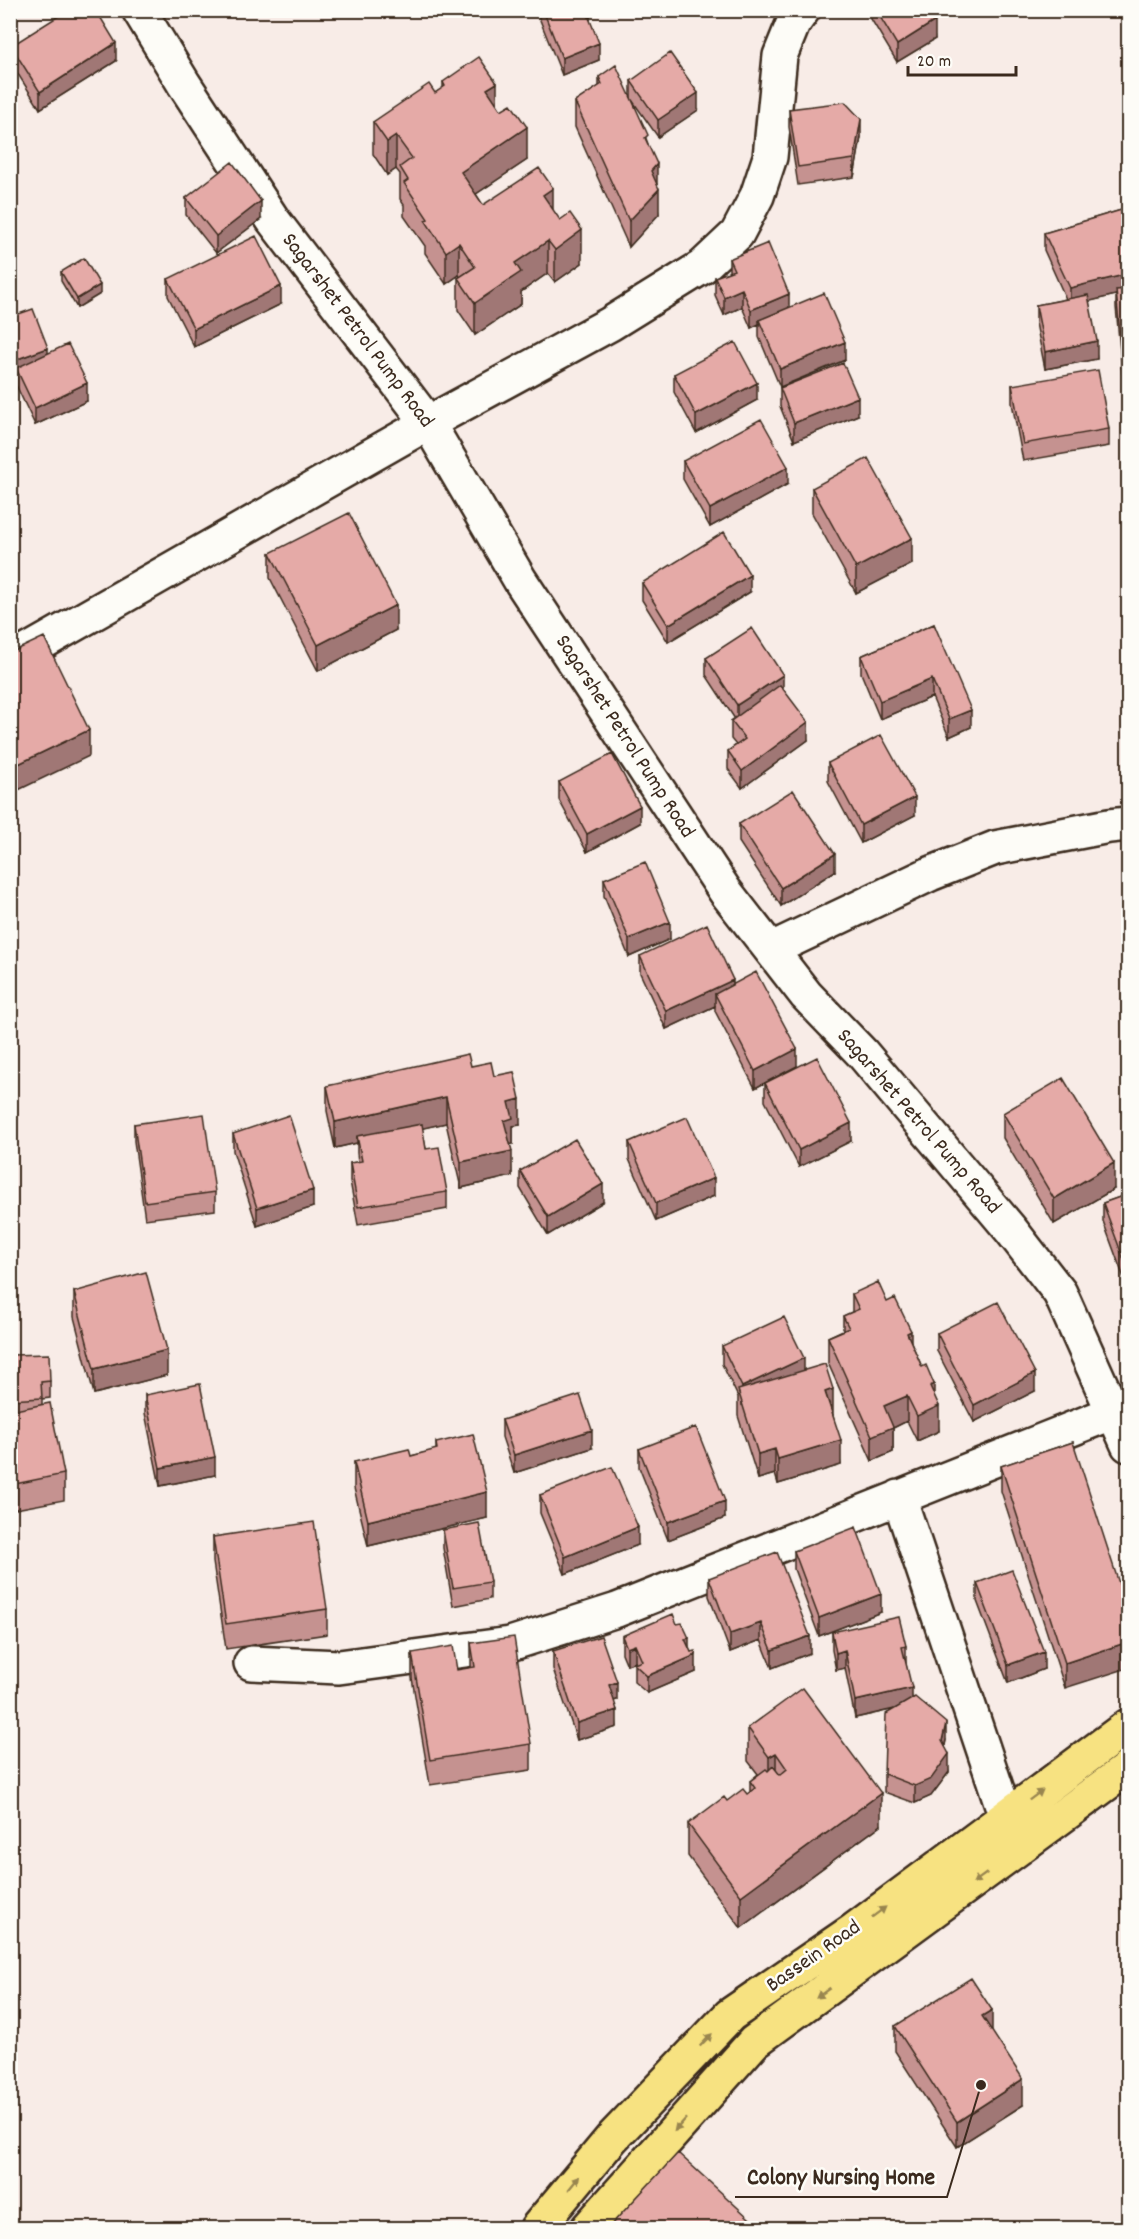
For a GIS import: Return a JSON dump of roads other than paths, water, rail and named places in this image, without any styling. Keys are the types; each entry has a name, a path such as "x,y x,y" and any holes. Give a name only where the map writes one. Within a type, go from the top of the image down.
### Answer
{"main road":[{"name":"Bassein Road","path":"537,2229 612,2138 730,2015 854,1930 1128,1726"},
{"name":"Bassein Road","path":"588,2229 754,2042 1128,1768"}],"street":[{"name":"Sagarshet Petrol Pump Road","path":"138,10 273,220 428,423 519,580 725,891 806,995 870,1062 1011,1230 1060,1293 1128,1445"},
{"path":"10,661 428,423 610,324 702,267 737,234 758,195 770,157 780,56 793,24 803,10"},
{"path":"772,950 930,874 996,848 1128,824"},
{"path":"251,1663 339,1667 510,1644 617,1610 1114,1412"},
{"path":"899,1497 1006,1817 1020,1848"}],"place":[{"name":"Colony Nursing Home","path":"981,2085"}]}
